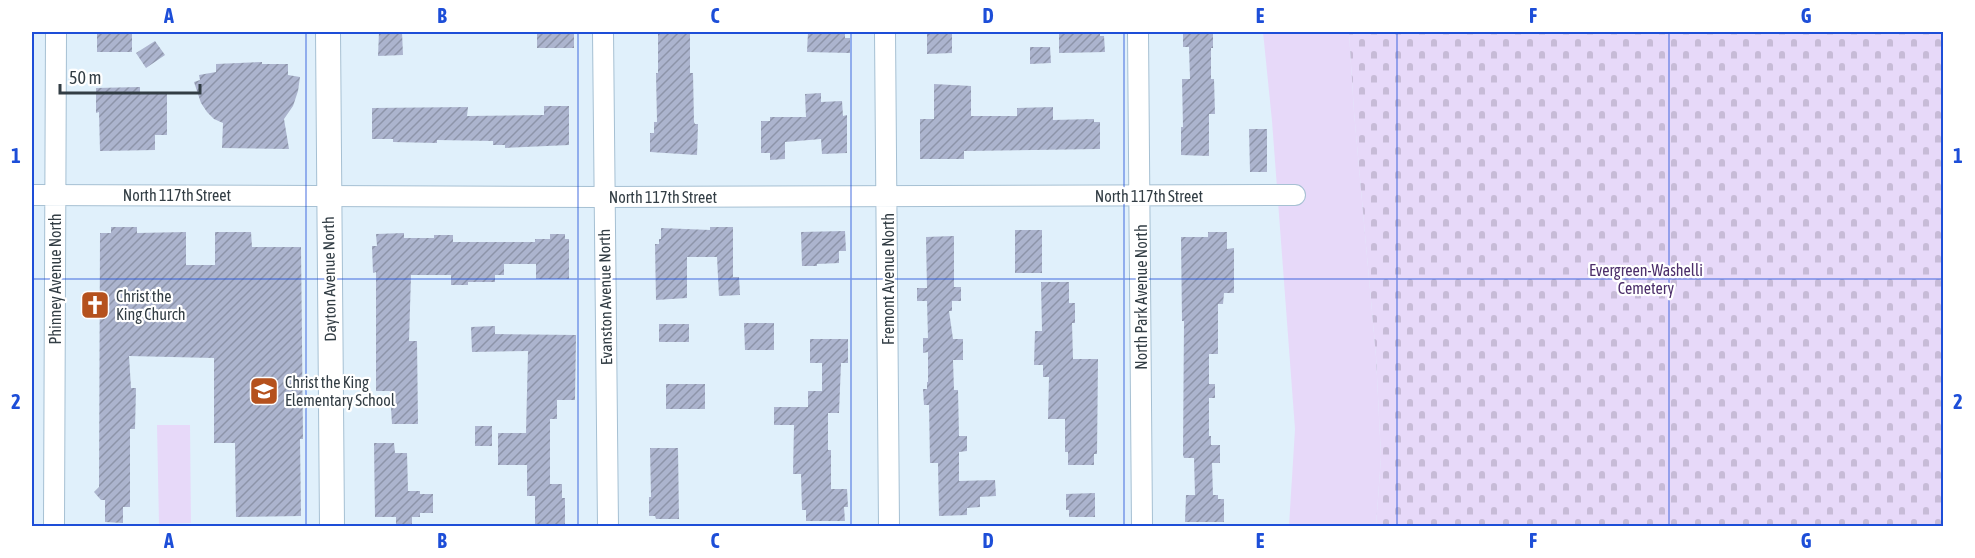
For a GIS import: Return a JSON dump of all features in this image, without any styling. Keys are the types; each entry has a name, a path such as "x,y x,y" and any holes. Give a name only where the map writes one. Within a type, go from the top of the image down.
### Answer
{"street":[{"name":"Phinney Avenue North","path":"54,526 56,32"},
{"name":"Dayton Avenue North","path":"328,32 332,526"},
{"name":"Evanston Avenue North","path":"603,32 608,526"},
{"name":"Fremont Avenue North","path":"885,32 889,526"},
{"name":"North Park Avenue North","path":"1138,32 1142,526"},
{"name":"North 117th Street","path":"32,195 604,197 1294,195"}],"green space":[{"path":"1263,32 1349,32 1376,356 1381,457 1376,526 1289,526 1295,429 1272,121"},
{"name":"Evergreen-Washelli Cemetery","path":"1349,32 1943,32 1943,526 1376,526 1381,457 1376,356"},
{"path":"157,425 190,425 191,523 159,524"}],"building":[{"path":"97,32 132,33 132,52 97,52"},
{"path":"379,32 402,32 403,55 378,56"},
{"path":"537,32 574,32 574,48 537,48"},
{"path":"658,32 690,32 690,73 693,73 694,122 698,124 697,155 650,152 650,133 654,133 654,122 657,122"},
{"path":"808,32 845,32 845,38 850,38 850,53 807,52"},
{"path":"927,32 952,32 952,53 927,54"},
{"path":"1059,32 1100,32 1100,36 1104,36 1105,52 1059,53"},
{"path":"1183,32 1213,32 1211,79 1214,79 1215,114 1209,114 1209,156 1181,155 1182,79 1190,79 1189,47 1183,47"},
{"path":"155,41 165,55 146,68 136,53"},
{"path":"1030,47 1050,47 1051,63 1030,64"},
{"path":"262,62 262,64 288,64 288,75 300,77 293,106 284,119 289,149 222,148 223,123 214,119 207,112 201,103 194,82 200,80 199,75 216,72 216,64"},
{"path":"934,84 971,86 971,116 1017,116 1017,108 1053,107 1053,120 1094,119 1094,122 1100,122 1100,149 964,151 964,159 920,159 920,119 934,119"},
{"path":"140,87 140,94 167,94 167,135 155,135 155,150 100,151 96,88"},
{"path":"821,93 821,102 842,101 843,116 847,115 847,153 822,154 821,139 785,142 785,159 770,160 770,153 761,153 761,121 770,121 770,117 806,117 805,94"},
{"path":"544,106 569,106 569,145 505,148 505,145 493,145 493,141 437,140 437,143 372,139 372,108 468,107 467,116 544,115"},
{"path":"1249,129 1267,129 1267,172 1250,172"},
{"path":"111,227 137,227 137,233 186,232 186,265 215,265 215,232 251,232 252,247 301,247 303,439 300,439 301,516 236,517 235,443 214,443 214,358 129,356 131,388 136,388 135,429 130,429 130,507 123,507 123,523 105,522 105,500 101,500 94,492 99,487 100,233 111,233"},
{"path":"710,227 733,227 733,277 739,277 740,295 719,296 717,257 687,257 687,298 656,300 655,244 659,244 659,239 661,239 661,228 710,230"},
{"path":"1015,230 1042,230 1042,273 1015,273"},
{"path":"845,231 846,251 839,251 839,263 802,266 801,232"},
{"path":"1208,232 1227,232 1227,249 1234,248 1234,293 1224,293 1223,304 1218,304 1218,354 1209,354 1209,384 1215,384 1215,398 1209,398 1209,436 1211,436 1211,445 1220,445 1220,463 1212,463 1213,495 1218,495 1218,499 1224,499 1224,522 1185,522 1186,495 1195,495 1194,458 1184,458 1183,455 1184,321 1182,321 1181,237 1208,237"},
{"path":"404,233 404,238 434,238 434,235 453,235 453,242 535,242 535,239 550,239 550,234 565,234 565,239 569,239 569,279 536,279 536,264 504,264 504,275 495,275 495,282 468,282 468,285 451,285 451,275 411,275 409,341 417,341 418,424 392,424 390,391 376,391 376,272 373,273 372,246 377,246 376,234"},
{"path":"954,236 954,287 961,287 961,301 952,301 952,311 949,311 953,339 963,339 963,360 953,360 954,390 958,390 959,436 967,436 967,451 959,452 959,481 995,480 996,496 980,497 980,507 967,508 967,515 939,516 938,463 930,463 929,405 924,405 923,389 927,389 928,382 928,352 923,353 923,338 928,338 927,301 917,301 917,288 927,288 926,237"},
{"path":"1041,282 1069,282 1069,303 1075,303 1075,323 1072,323 1073,359 1098,359 1097,454 1094,454 1094,465 1068,465 1068,452 1065,452 1065,419 1048,419 1049,377 1043,377 1043,365 1034,365 1035,331 1042,331"},
{"path":"744,323 774,323 774,350 745,350"},
{"path":"659,324 689,324 689,342 659,342"},
{"path":"495,326 495,334 576,335 575,400 557,400 557,419 550,419 550,484 562,484 562,498 565,498 565,524 535,524 535,496 527,496 527,465 498,465 498,433 526,433 528,351 472,352 471,327"},
{"path":"810,339 848,339 848,363 841,363 839,413 828,413 831,489 847,489 848,507 844,507 845,521 806,521 806,510 802,510 801,474 793,474 794,425 774,425 774,407 808,407 808,391 822,391 822,363 810,363"},
{"path":"666,384 705,384 705,409 666,409"},
{"path":"475,426 492,426 492,446 475,446"},
{"path":"374,443 394,443 395,453 407,453 408,491 433,494 433,513 420,513 420,517 412,517 412,526 396,526 396,517 375,517"},
{"path":"650,448 678,448 679,519 656,519 655,516 649,516"},
{"path":"1095,493 1095,517 1069,517 1069,510 1066,510 1066,494"}],"place":[{"name":"Christ the King Church","path":"95,305"},
{"name":"Christ the King Elementary School","path":"264,391"}]}
